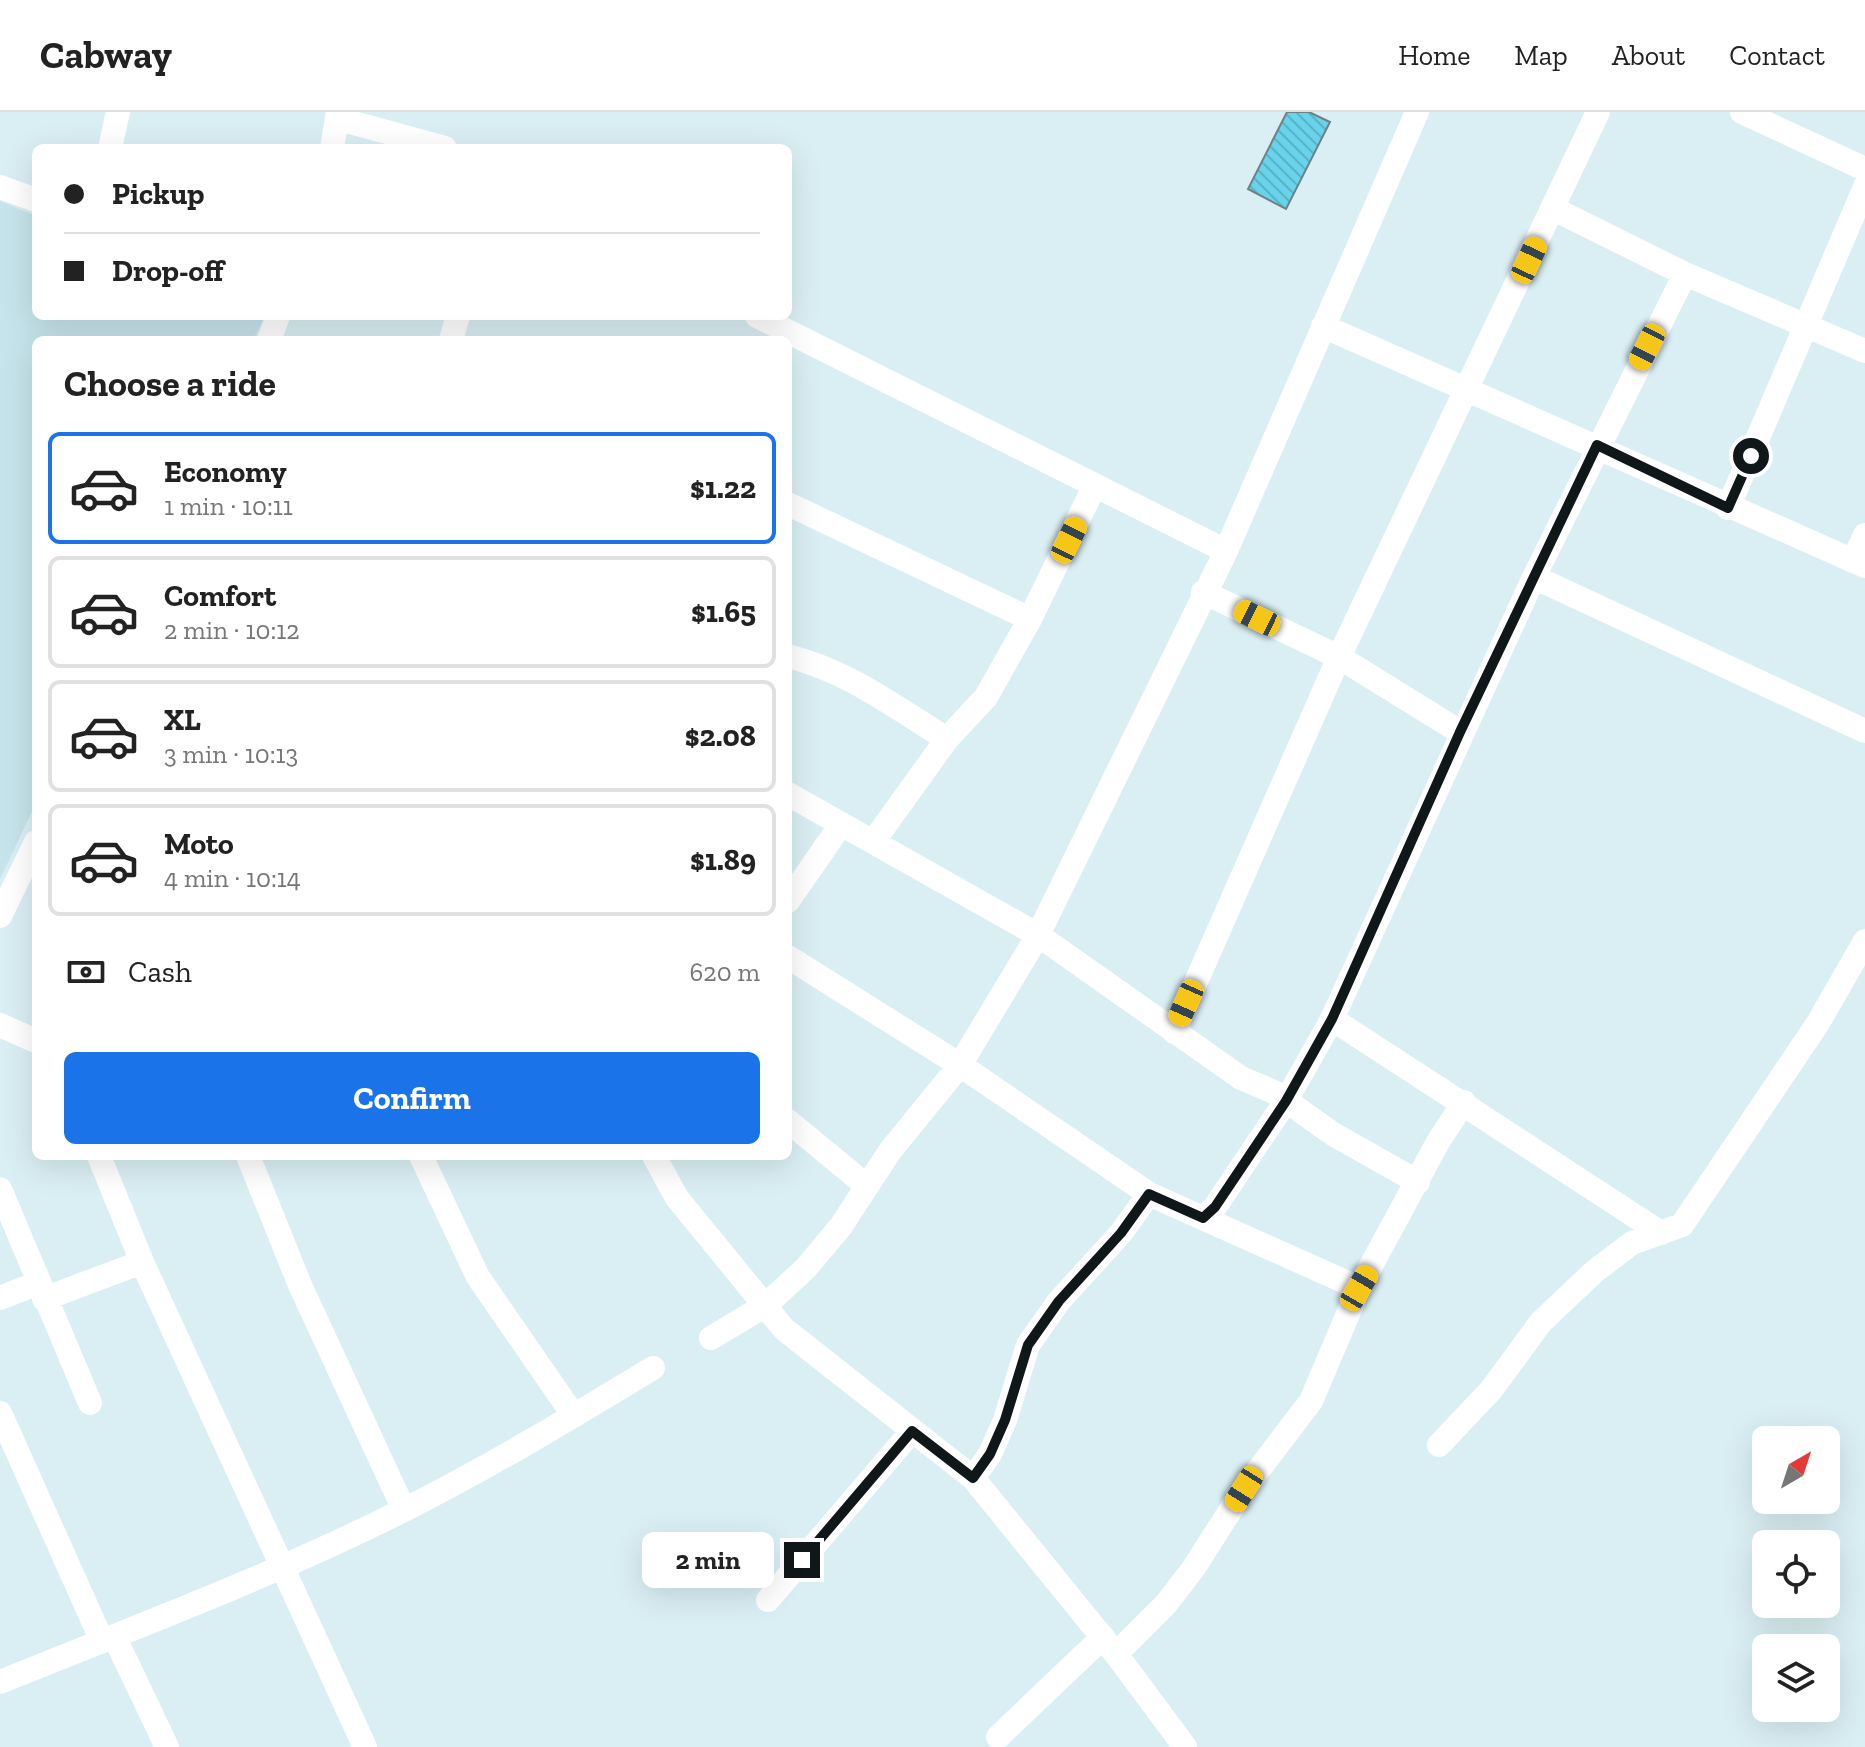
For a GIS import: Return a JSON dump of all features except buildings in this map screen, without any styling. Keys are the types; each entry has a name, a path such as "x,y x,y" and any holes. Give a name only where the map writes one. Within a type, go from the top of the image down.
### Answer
{"street":[{"path":"111,144 118,112"},
{"path":"711,1338 766,1305 806,1268 841,1226 890,1151 960,1065 1038,935 1203,592 1226,551 1417,112"},
{"path":"1174,1032 1339,657 1598,112"},
{"path":"1742,112 1865,169"},
{"path":"333,144 338,116 432,144"},
{"path":"0,187 32,199"},
{"path":"1728,508 1865,187"},
{"path":"1554,209 1685,274 1809,324 1865,351"},
{"path":"1203,1218 1215,1207 1286,1101 1332,1019 1460,732 1597,445 1685,274"},
{"path":"765,320 1226,551"},
{"path":"1323,326 1469,388 1728,508 1859,564 1865,535"},
{"path":"873,842 947,739 986,697 1030,619 1094,487"},
{"path":"792,506 1030,619"},
{"path":"1534,577 1865,731"},
{"path":"1203,592 1339,657 1460,732"},
{"path":"792,657 826,666 864,684 947,739"},
{"path":"792,796 1038,935 1241,1078 1286,1101 1333,1134 1418,1182"},
{"path":"792,895 840,826"},
{"path":"0,916 26,889 32,861"},
{"path":"1439,1445 1491,1390 1552,1312 1595,1271 1632,1243 1682,1225 1818,1023 1865,941"},
{"path":"792,960 960,1065 1149,1194 1359,1288"},
{"path":"1332,1019 1661,1233"},
{"path":"0,1025 32,1039"},
{"path":"998,1737 1109,1646 1166,1604 1193,1569 1244,1489 1303,1412 1359,1288 1438,1142 1464,1102"},
{"path":"792,1124 867,1186"},
{"path":"101,1160 142,1262 365,1747"},
{"path":"250,1160 300,1285 404,1510"},
{"path":"423,1160 478,1277 574,1416"},
{"path":"656,1160 677,1198 784,1329 973,1478 1109,1646 1185,1747"},
{"path":"0,1189 90,1403"},
{"path":"973,1478 990,1454 1005,1420 1028,1345 1059,1301 1121,1233 1149,1194"},
{"path":"0,1298 41,1291 142,1262"},
{"path":"0,1682 283,1566 404,1510 574,1416 653,1368"},
{"path":"0,1413 108,1638 167,1747"},
{"path":"768,1600 912,1431"}],"shaded area":[{"path":"0,201 32,214 32,320 263,320 255,336 32,336 32,811 0,879"}],"route":[{"path":"802,1560 912,1431 973,1478 990,1454 1005,1420 1028,1345 1040,1325 1121,1233 1149,1194 1203,1218 1215,1207 1286,1101 1332,1019 1460,732 1597,445 1728,508 1751,456"}]}
